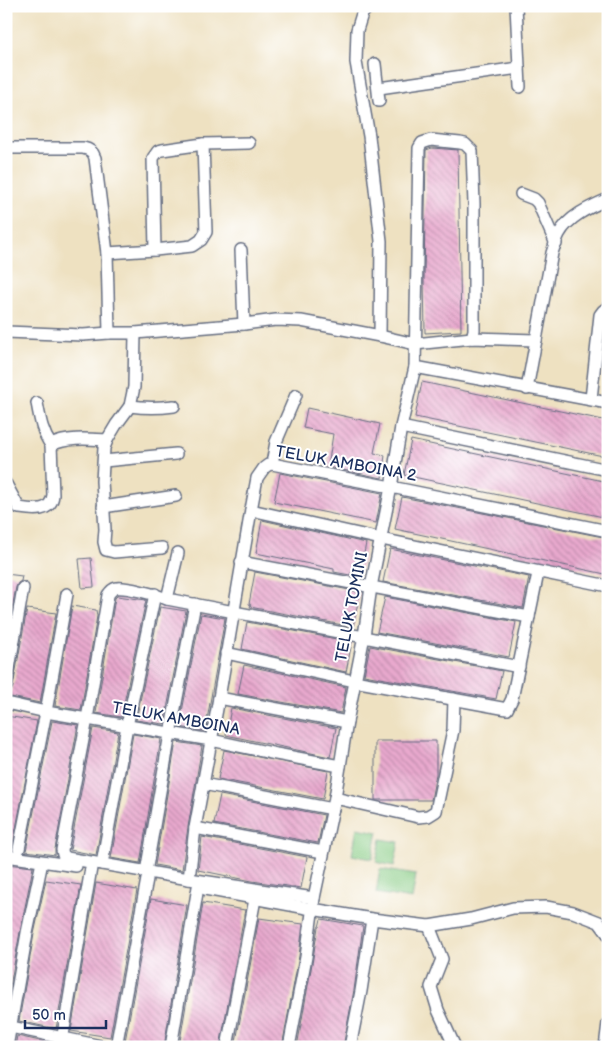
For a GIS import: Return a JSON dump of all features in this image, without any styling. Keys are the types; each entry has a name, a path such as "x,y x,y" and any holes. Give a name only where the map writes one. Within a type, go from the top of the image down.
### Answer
{"street":[{"path":"369,6 362,14 357,30 356,62 369,136 381,241 380,336"},
{"path":"516,6 520,87"},
{"path":"375,64 379,100"},
{"path":"379,88 519,68"},
{"name":"TELUK TOMINI","path":"289,1047 306,957 314,898 334,804 354,681 364,636 371,587 401,427 415,366 419,148 422,143 431,140 460,142 472,151 474,330 472,338"},
{"path":"155,250 154,156 162,150 203,144 249,142"},
{"path":"107,253 192,246 201,240 206,232 203,144"},
{"path":"6,148 83,148 94,153 107,253 109,333"},
{"path":"521,194 534,199 538,203 556,244"},
{"path":"527,388 552,253 560,233 572,219 591,206 608,199"},
{"path":"240,250 244,324"},
{"path":"591,399 600,315 608,307"},
{"path":"6,332 83,335 134,333 276,320 301,321 415,344 472,338 536,340"},
{"path":"134,333 134,387 130,406 116,425 104,448 102,481 104,542 106,550 114,552 162,548"},
{"path":"415,366 608,403"},
{"path":"272,464 276,442 296,395"},
{"path":"6,484 19,508 41,509 50,505 52,501 51,445 41,425 37,403"},
{"path":"130,406 152,408 174,406"},
{"path":"401,427 608,470"},
{"path":"51,445 62,441 107,440"},
{"path":"104,461 176,454"},
{"name":"TELUK AMBOINA 2","path":"189,879 195,828 251,510 258,478 264,468 272,464 608,532"},
{"path":"103,508 176,496"},
{"path":"251,510 538,573 608,586"},
{"path":"167,599 178,553"},
{"path":"242,562 529,617"},
{"path":"226,653 354,681 507,709 512,699 538,573"},
{"path":"6,686 23,588"},
{"path":"519,667 167,599 155,594 115,588 111,590 108,596 62,850 63,855 67,858 96,866 255,899 372,919 429,926 471,920 513,908 546,907 574,912 599,922 608,934"},
{"path":"19,849 46,712 66,594"},
{"path":"62,1042 96,866 155,594"},
{"path":"116,1047 170,734 195,604"},
{"path":"219,698 347,722"},
{"path":"203,784 418,817 428,816 436,811 453,730 454,699"},
{"name":"TELUK AMBOINA","path":"6,703 46,712 211,740 340,766"},
{"path":"195,828 323,852"},
{"path":"6,856 42,862 96,866"},
{"path":"7,1047 8,1027 42,862"},
{"path":"146,876 189,879 314,898"},
{"path":"171,1047 198,887"},
{"path":"226,1047 255,899"},
{"path":"350,1047 372,919"},
{"path":"429,926 442,959 431,987 438,1010 455,1047"},
{"path":"605,1047 608,1023"},
{"path":"8,1027 62,1042 106,1047"}],"green space":[{"path":"357,828 378,832 372,859 352,855"},
{"path":"381,839 399,842 394,866 376,862"},
{"path":"380,869 416,875 412,899 376,893"}],"building":[{"path":"432,148 458,150 461,331 425,333 426,150"},
{"path":"422,382 608,421 608,457 415,417"},
{"path":"307,408 380,424 374,453 385,455 382,478 328,467 333,434 303,428"},
{"path":"411,440 608,482 608,518 404,475"},
{"path":"280,473 382,493 376,523 274,502"},
{"path":"402,497 608,538 608,561 605,574 395,529"},
{"path":"262,520 366,543 360,575 334,572 334,569 256,553"},
{"path":"390,549 529,577 523,608 383,582"},
{"path":"91,558 94,587 82,588 79,559"},
{"path":"255,572 360,592 353,627 250,607"},
{"path":"6,574 22,576 21,581 16,587 6,641"},
{"path":"117,596 146,600 121,717 96,713 115,598"},
{"path":"385,597 516,622 509,657 377,632"},
{"path":"72,606 96,610 97,616 81,710 55,706"},
{"path":"160,607 186,611 164,724 136,720"},
{"path":"27,609 56,613 40,703 6,696 6,693 11,691 13,687"},
{"path":"201,614 225,618 205,731 179,727"},
{"path":"247,622 352,642 346,672 242,649"},
{"path":"370,646 502,671 496,699 364,675"},
{"path":"244,665 346,687 341,713 238,694"},
{"path":"231,708 336,728 330,757 226,735"},
{"path":"6,716 37,721 12,849 6,849"},
{"path":"52,721 78,725 55,855 26,851"},
{"path":"93,728 118,732 96,855 70,850"},
{"path":"133,734 161,739 140,863 111,858"},
{"path":"375,741 436,741 436,774 431,800 375,800"},
{"path":"176,742 202,746 182,870 155,865"},
{"path":"224,750 328,771 323,799 218,779"},
{"path":"220,795 324,815 318,843 214,824"},
{"path":"202,837 307,857 301,888 252,881 198,870"},
{"path":"6,864 33,867 6,1008"},
{"path":"46,880 81,885 56,1029 19,1021 34,934"},
{"path":"96,883 137,890 110,1037 71,1031"},
{"path":"151,899 187,905 164,1047 124,1047"},
{"path":"203,903 245,910 220,1047 179,1047"},
{"path":"259,918 303,924 299,956 282,1047 235,1047"},
{"path":"321,919 363,926 354,990 343,1047 297,1047 318,927"},
{"path":"17,1036 54,1044 54,1047 15,1047"}]}
